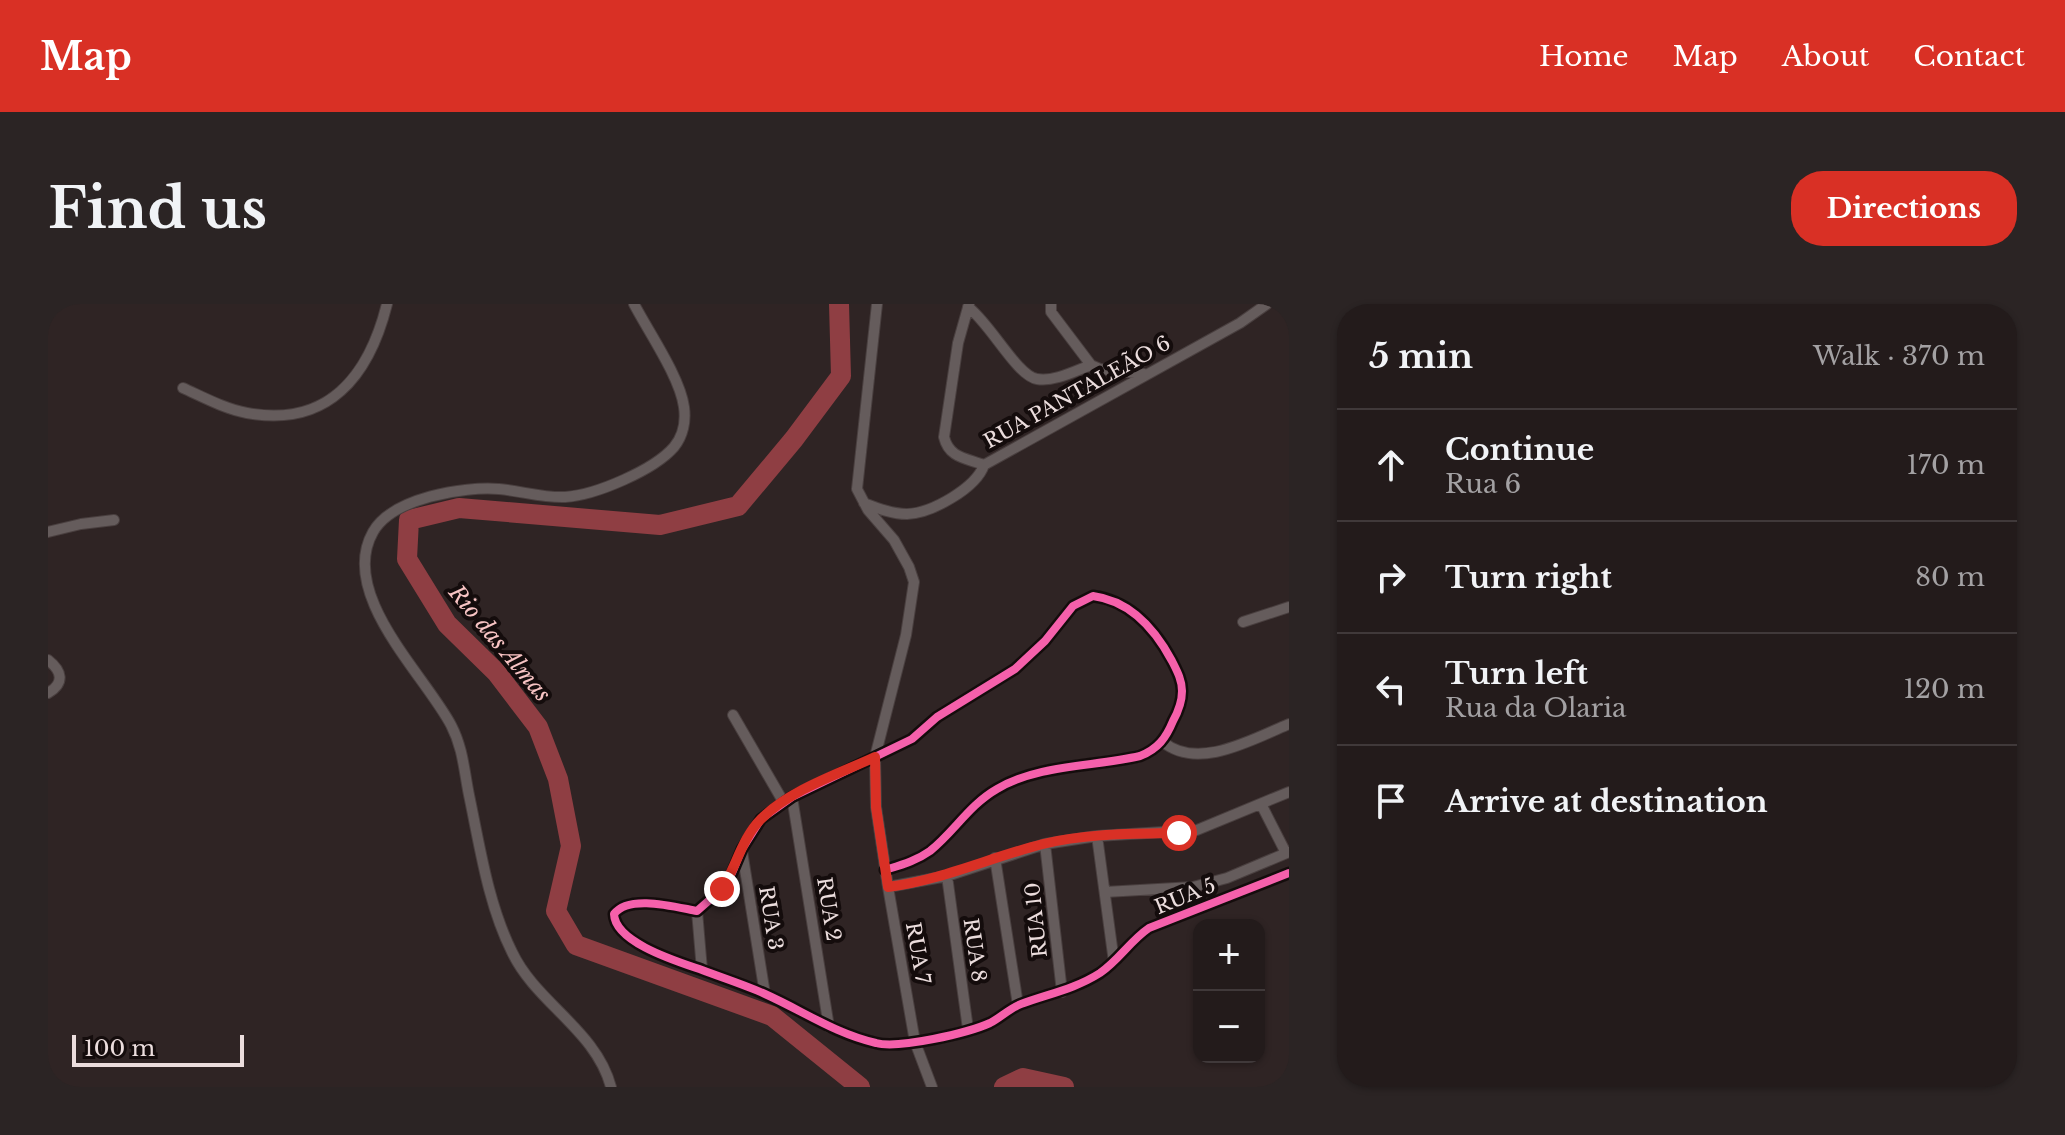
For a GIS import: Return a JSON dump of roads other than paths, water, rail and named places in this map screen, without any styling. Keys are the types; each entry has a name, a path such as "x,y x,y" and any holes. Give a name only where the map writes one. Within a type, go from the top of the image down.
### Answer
{"street":[{"path":"183,388 245,412 276,416 309,410 340,391 358,374 379,332 387,304"},
{"path":"611,1087 596,1052 525,974 511,951 488,879 460,745 426,685 387,631 372,604 366,562 372,533 382,520 416,501 487,489 563,497 580,495 636,473 674,446 683,430 684,408 678,387 634,304"},
{"path":"864,503 857,489 857,475 877,304"},
{"path":"1051,304 1051,312 1091,365 1100,369 1144,374"},
{"name":"RUA PANTALEÃO 6","path":"864,503 902,514 919,511 965,489 980,476 984,465 1240,323 1267,304"},
{"path":"969,306 1018,368 1034,379 1053,377 1091,365"},
{"path":"969,306 958,343 944,437 948,449 955,455 984,465"},
{"name":"RUA 7","path":"864,503 894,540 914,582 906,635 875,757 876,807 915,1042 932,1087"},
{"path":"48,532 114,520"},
{"path":"697,911 722,889 761,819 788,800 912,739 937,717 1015,669 1045,641 1073,606 1093,596 1108,598 1142,619 1175,668 1182,689 1177,713 1163,742 1140,756 1037,773 1008,783 980,800 931,850 906,864 885,870"},
{"path":"1243,622 1289,607"},
{"path":"48,660 61,672 61,678 48,693"},
{"name":"RUA 2","path":"733,715 788,800 829,1027"},
{"path":"1163,742 1180,753 1201,754 1289,724"},
{"path":"888,887 947,876 1045,844 1097,836 1197,830 1289,792"},
{"path":"1105,892 1193,887 1227,878 1288,852 1261,804"},
{"path":"1097,836 1114,962"},
{"name":"RUA 10","path":"1045,844 1062,992"},
{"name":"RUA 3","path":"742,849 765,994"},
{"path":"995,858 1018,1005"},
{"name":"RUA 5","path":"829,1027 881,1045 915,1042 991,1022 1018,1005 1062,992 1083,982 1114,962 1136,937 1163,921 1289,873"},
{"name":"RUA 8","path":"947,876 968,1029"},
{"path":"1163,921 1164,889"},
{"path":"697,911 654,903 623,906 614,914 614,921 625,935 674,961 765,994 829,1027"},
{"path":"697,911 702,970"}],"waterway":[{"name":"Rio das Almas","path":"839,304 841,376 738,506 660,525 459,508 409,520 407,559 447,624 496,672 538,727 558,779 571,846 556,911 576,945 772,1016 860,1087"},
{"path":"1004,1087 1023,1078 1064,1087"}]}
